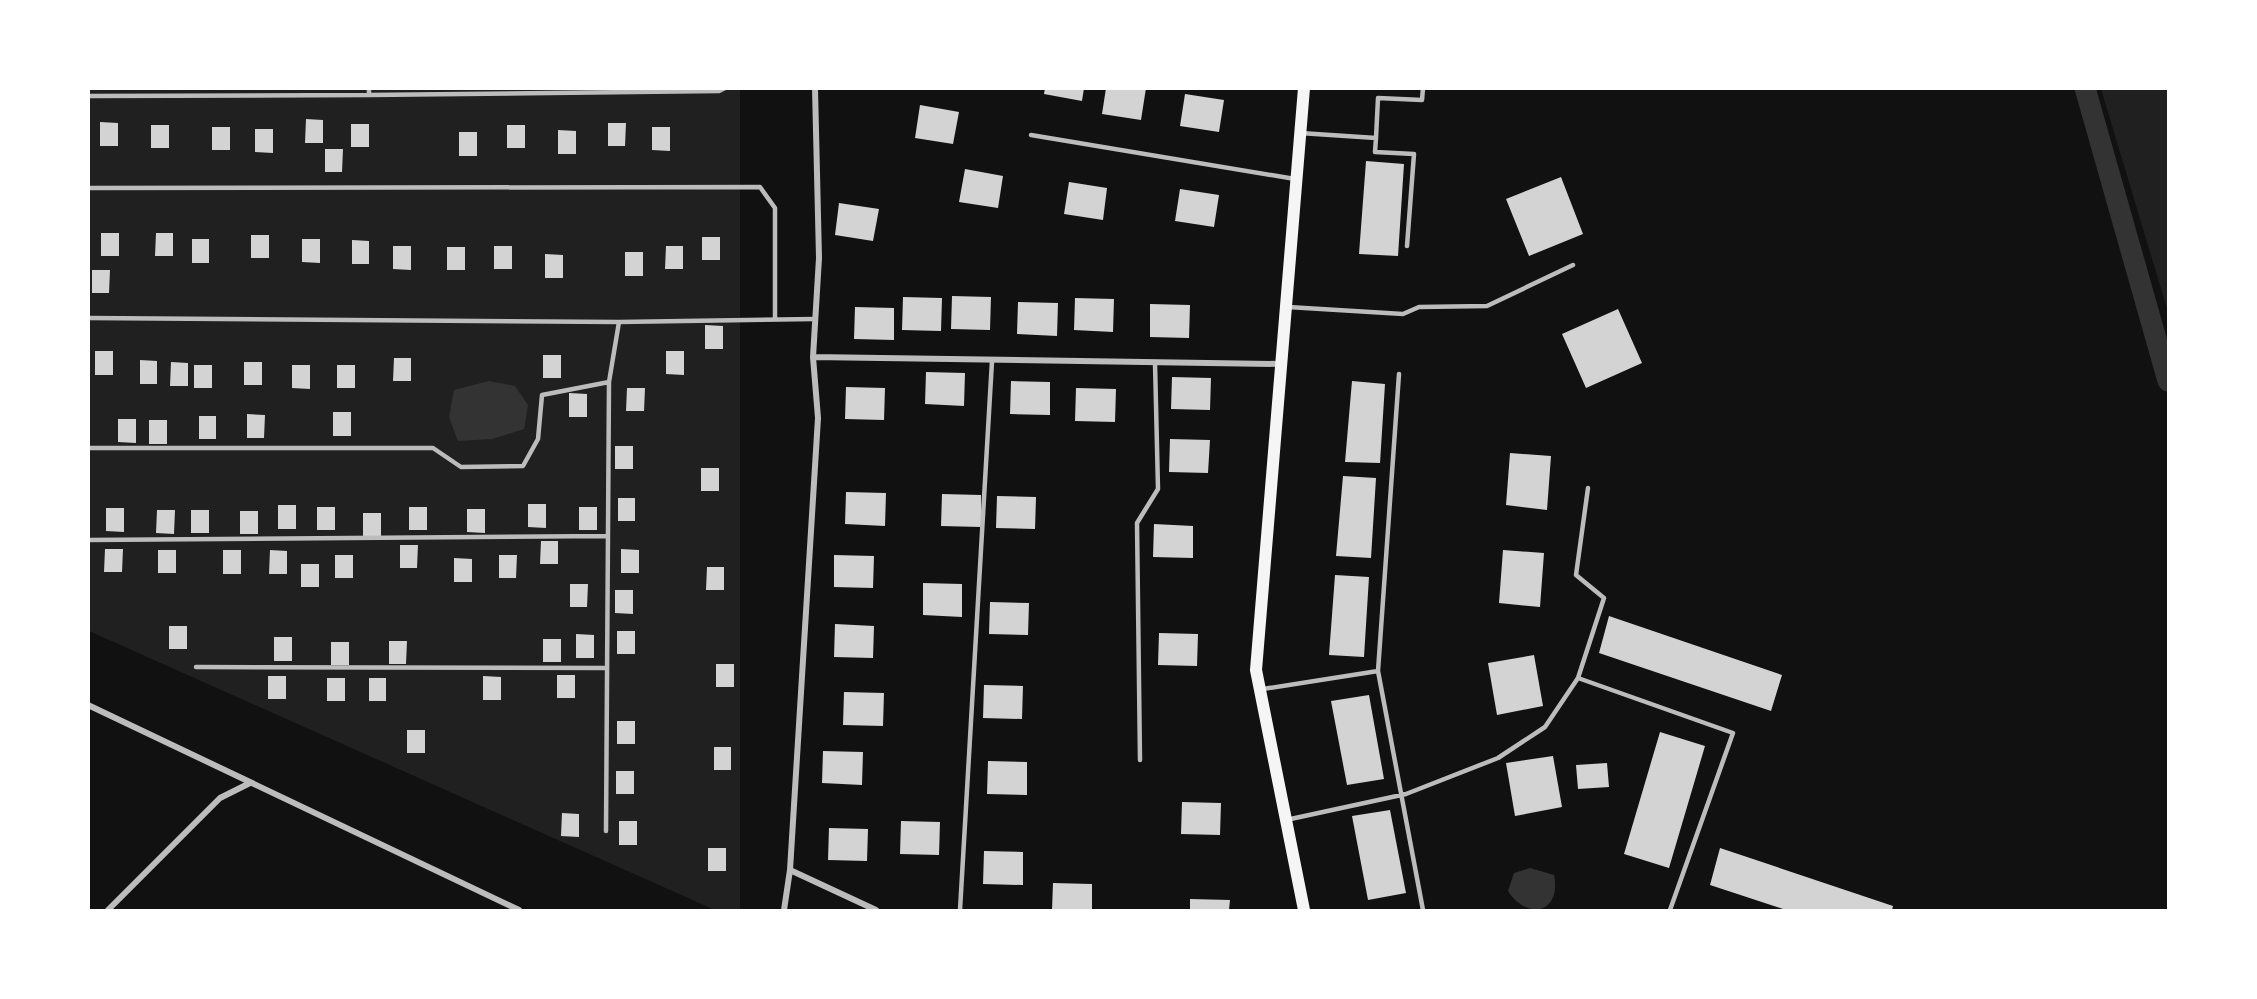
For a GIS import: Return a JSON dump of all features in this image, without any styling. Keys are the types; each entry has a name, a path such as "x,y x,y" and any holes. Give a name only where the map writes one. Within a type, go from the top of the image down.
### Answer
{"main road":[{"path":"1304,88 1256,670 1304,910"}],"street":[{"path":"784,910 790,870 818,418 813,357 819,258 815,88"},
{"path":"813,357 1281,364"},
{"path":"88,705 519,910"},
{"path":"108,910 220,798 250,783"},
{"path":"790,870 876,910"}],"lane":[{"path":"369,88 369,95"},
{"path":"88,96 719,91 725,88"},
{"path":"1407,246 1414,154 1375,152 1378,98 1422,100 1423,88"},
{"path":"1300,134 1376,138"},
{"path":"1031,135 1296,180"},
{"path":"88,188 760,187 775,208 775,320"},
{"path":"1286,307 1403,314 1419,307 1487,306 1573,265"},
{"path":"88,318 619,322 815,319"},
{"path":"606,831 609,382 619,322"},
{"path":"960,910 992,361"},
{"path":"1140,760 1137,523 1158,489 1155,363"},
{"path":"1399,374 1378,670 1422,910"},
{"path":"88,448 434,448 461,467 523,466 538,439 542,395 609,382"},
{"path":"1286,820 1401,795 1498,758 1545,727 1578,678 1605,598 1576,575 1588,488"},
{"path":"88,540 608,536"},
{"path":"196,668 607,668"},
{"path":"1260,690 1378,670"},
{"path":"1578,678 1733,733 1670,910"}],"shaded area":[{"path":"89,89 740,89 740,910 715,910 89,631"},
{"path":"2101,89 2168,89 2168,312"},
{"path":"489,381 515,386 528,405 524,429 492,439 458,441 449,417 454,390"},
{"path":"1530,868 1554,875 1553,898 1541,909 1524,906 1508,891 1514,873"}],"building":[{"path":"1045,88 1084,88 1082,101 1044,94"},
{"path":"1106,88 1146,88 1141,120 1102,114"},
{"path":"1185,94 1224,100 1219,132 1180,126"},
{"path":"920,105 959,112 953,144 915,138"},
{"path":"306,119 323,120 323,143 305,143"},
{"path":"100,122 118,123 118,146 100,146"},
{"path":"608,123 626,123 625,146 608,146"},
{"path":"351,124 369,124 369,147 351,147"},
{"path":"151,125 169,125 169,148 151,148"},
{"path":"507,125 525,125 525,148 507,148"},
{"path":"212,127 230,127 230,150 212,150"},
{"path":"652,127 670,127 670,151 652,150"},
{"path":"255,129 273,129 273,153 255,152"},
{"path":"558,130 576,131 576,154 558,154"},
{"path":"459,132 477,132 477,156 459,156"},
{"path":"325,149 343,149 342,172 325,172"},
{"path":"1366,161 1404,164 1398,256 1359,254"},
{"path":"965,169 1003,176 998,208 959,202"},
{"path":"1561,177 1583,234 1529,256 1506,199"},
{"path":"1069,182 1107,188 1103,220 1064,214"},
{"path":"1180,189 1219,195 1214,227 1175,221"},
{"path":"839,203 879,209 873,241 835,235"},
{"path":"101,233 119,233 119,256 101,256"},
{"path":"156,233 173,233 173,256 155,256"},
{"path":"251,235 269,235 269,258 251,258"},
{"path":"702,237 720,237 720,260 702,260"},
{"path":"192,239 209,239 209,263 192,263"},
{"path":"302,239 320,239 320,263 302,262"},
{"path":"352,240 369,241 369,264 352,264"},
{"path":"393,246 411,246 411,270 393,269"},
{"path":"494,246 512,246 512,269 494,269"},
{"path":"666,246 683,246 683,269 665,269"},
{"path":"447,247 465,247 465,270 447,270"},
{"path":"625,252 643,252 643,276 625,276"},
{"path":"545,254 563,255 563,278 545,278"},
{"path":"92,270 110,270 109,293 92,293"},
{"path":"952,296 991,297 990,330 951,329"},
{"path":"903,297 942,298 941,331 902,330"},
{"path":"1075,298 1114,299 1113,332 1074,330"},
{"path":"1018,302 1058,303 1057,336 1017,334"},
{"path":"1150,304 1190,305 1189,338 1150,337"},
{"path":"855,307 894,308 894,340 854,339"},
{"path":"1618,309 1642,363 1586,388 1562,334"},
{"path":"705,325 723,326 723,349 705,349"},
{"path":"95,351 113,351 113,375 95,375"},
{"path":"666,351 684,351 684,375 666,374"},
{"path":"543,355 561,355 561,378 543,378"},
{"path":"394,358 411,358 411,381 393,381"},
{"path":"140,360 157,361 157,384 140,384"},
{"path":"171,362 188,363 188,386 170,386"},
{"path":"244,362 262,362 262,385 244,385"},
{"path":"194,365 212,365 212,388 194,388"},
{"path":"292,365 310,365 310,389 292,388"},
{"path":"337,365 355,365 355,388 337,388"},
{"path":"926,372 965,373 964,406 925,404"},
{"path":"1172,377 1211,378 1210,410 1171,409"},
{"path":"1011,381 1050,382 1050,415 1010,414"},
{"path":"1352,381 1385,384 1380,463 1345,462"},
{"path":"846,387 885,388 884,420 845,419"},
{"path":"627,388 645,388 644,411 626,411"},
{"path":"1076,388 1116,389 1115,422 1075,421"},
{"path":"569,393 587,394 587,417 569,417"},
{"path":"333,412 351,412 351,436 333,436"},
{"path":"247,414 265,415 264,438 247,438"},
{"path":"199,416 216,416 216,439 199,439"},
{"path":"118,419 136,419 136,443 118,442"},
{"path":"149,420 167,420 167,444 149,444"},
{"path":"1170,439 1210,440 1208,473 1169,472"},
{"path":"615,446 633,446 633,469 615,469"},
{"path":"1510,453 1551,456 1547,510 1506,505"},
{"path":"701,468 719,468 719,491 701,491"},
{"path":"1343,476 1376,478 1371,558 1336,556"},
{"path":"846,492 886,493 885,526 845,524"},
{"path":"942,494 981,495 981,527 941,526"},
{"path":"997,496 1036,497 1035,529 996,528"},
{"path":"618,498 635,498 635,521 618,521"},
{"path":"528,504 546,504 546,528 528,527"},
{"path":"278,505 296,505 296,529 278,529"},
{"path":"317,507 335,507 335,530 317,530"},
{"path":"409,507 427,507 427,530 409,530"},
{"path":"579,507 597,507 597,530 579,530"},
{"path":"106,508 124,508 124,532 106,531"},
{"path":"467,509 485,509 485,533 467,532"},
{"path":"157,510 175,510 174,534 156,533"},
{"path":"191,510 209,510 209,533 191,533"},
{"path":"240,511 258,511 258,534 240,534"},
{"path":"363,513 381,513 381,536 363,536"},
{"path":"1154,524 1193,526 1193,558 1153,557"},
{"path":"541,541 558,541 558,564 540,564"},
{"path":"400,545 418,545 417,568 400,568"},
{"path":"105,549 123,549 122,572 104,572"},
{"path":"621,549 639,550 639,573 621,573"},
{"path":"158,550 176,550 176,573 158,573"},
{"path":"223,550 241,550 241,574 223,574"},
{"path":"270,550 287,551 287,574 269,574"},
{"path":"1503,550 1544,553 1540,607 1499,603"},
{"path":"335,555 353,555 353,578 335,578"},
{"path":"499,555 517,555 516,578 499,578"},
{"path":"834,555 874,556 873,588 834,587"},
{"path":"454,558 472,559 472,582 454,582"},
{"path":"301,564 319,564 319,587 301,587"},
{"path":"707,567 724,567 724,590 706,590"},
{"path":"1335,575 1369,577 1364,657 1329,655"},
{"path":"923,583 962,584 962,617 923,615"},
{"path":"570,584 588,584 587,607 570,607"},
{"path":"615,590 633,590 633,614 615,613"},
{"path":"990,602 1029,603 1028,635 989,634"},
{"path":"1609,616 1782,675 1771,711 1599,653"},
{"path":"835,624 874,626 873,658 834,657"},
{"path":"169,626 187,626 187,649 169,649"},
{"path":"617,631 635,631 635,654 617,654"},
{"path":"1159,633 1198,634 1197,666 1158,665"},
{"path":"576,634 594,635 594,658 576,658"},
{"path":"274,637 292,637 292,661 274,661"},
{"path":"543,639 561,639 561,662 543,662"},
{"path":"389,641 407,641 406,664 389,664"},
{"path":"331,642 349,642 349,665 331,665"},
{"path":"1534,655 1543,706 1497,715 1488,663"},
{"path":"716,664 734,664 734,687 716,687"},
{"path":"557,675 575,675 575,698 557,698"},
{"path":"268,676 286,676 286,699 268,699"},
{"path":"483,676 501,677 501,700 483,700"},
{"path":"327,678 345,678 345,701 327,701"},
{"path":"369,678 386,678 386,701 369,701"},
{"path":"984,685 1023,686 1022,719 983,718"},
{"path":"844,692 884,693 883,726 843,725"},
{"path":"1369,695 1384,779 1347,785 1331,701"},
{"path":"617,721 635,721 635,744 617,744"},
{"path":"407,730 425,730 425,753 407,753"},
{"path":"1660,732 1705,746 1669,868 1624,854"},
{"path":"714,747 731,747 731,770 714,770"},
{"path":"823,751 863,752 862,785 822,783"},
{"path":"1553,756 1562,807 1515,816 1506,763"},
{"path":"988,761 1027,762 1027,795 987,794"},
{"path":"1607,763 1609,787 1578,789 1576,765"},
{"path":"616,771 634,771 634,794 616,794"},
{"path":"1182,802 1221,803 1220,835 1181,834"},
{"path":"1390,810 1406,893 1368,900 1352,816"},
{"path":"562,813 579,814 579,837 561,836"},
{"path":"619,821 637,821 637,845 619,845"},
{"path":"901,821 940,822 939,855 900,854"},
{"path":"829,828 868,829 867,861 828,860"},
{"path":"708,848 726,848 726,871 708,871"},
{"path":"1720,848 1893,906 1892,910 1786,910 1710,885"},
{"path":"984,851 1023,852 1023,885 983,884"},
{"path":"1053,883 1092,884 1092,910 1052,910"},
{"path":"1190,899 1230,900 1229,910 1190,910"}],"waterway":[{"path":"2085,88 2168,381"}]}
